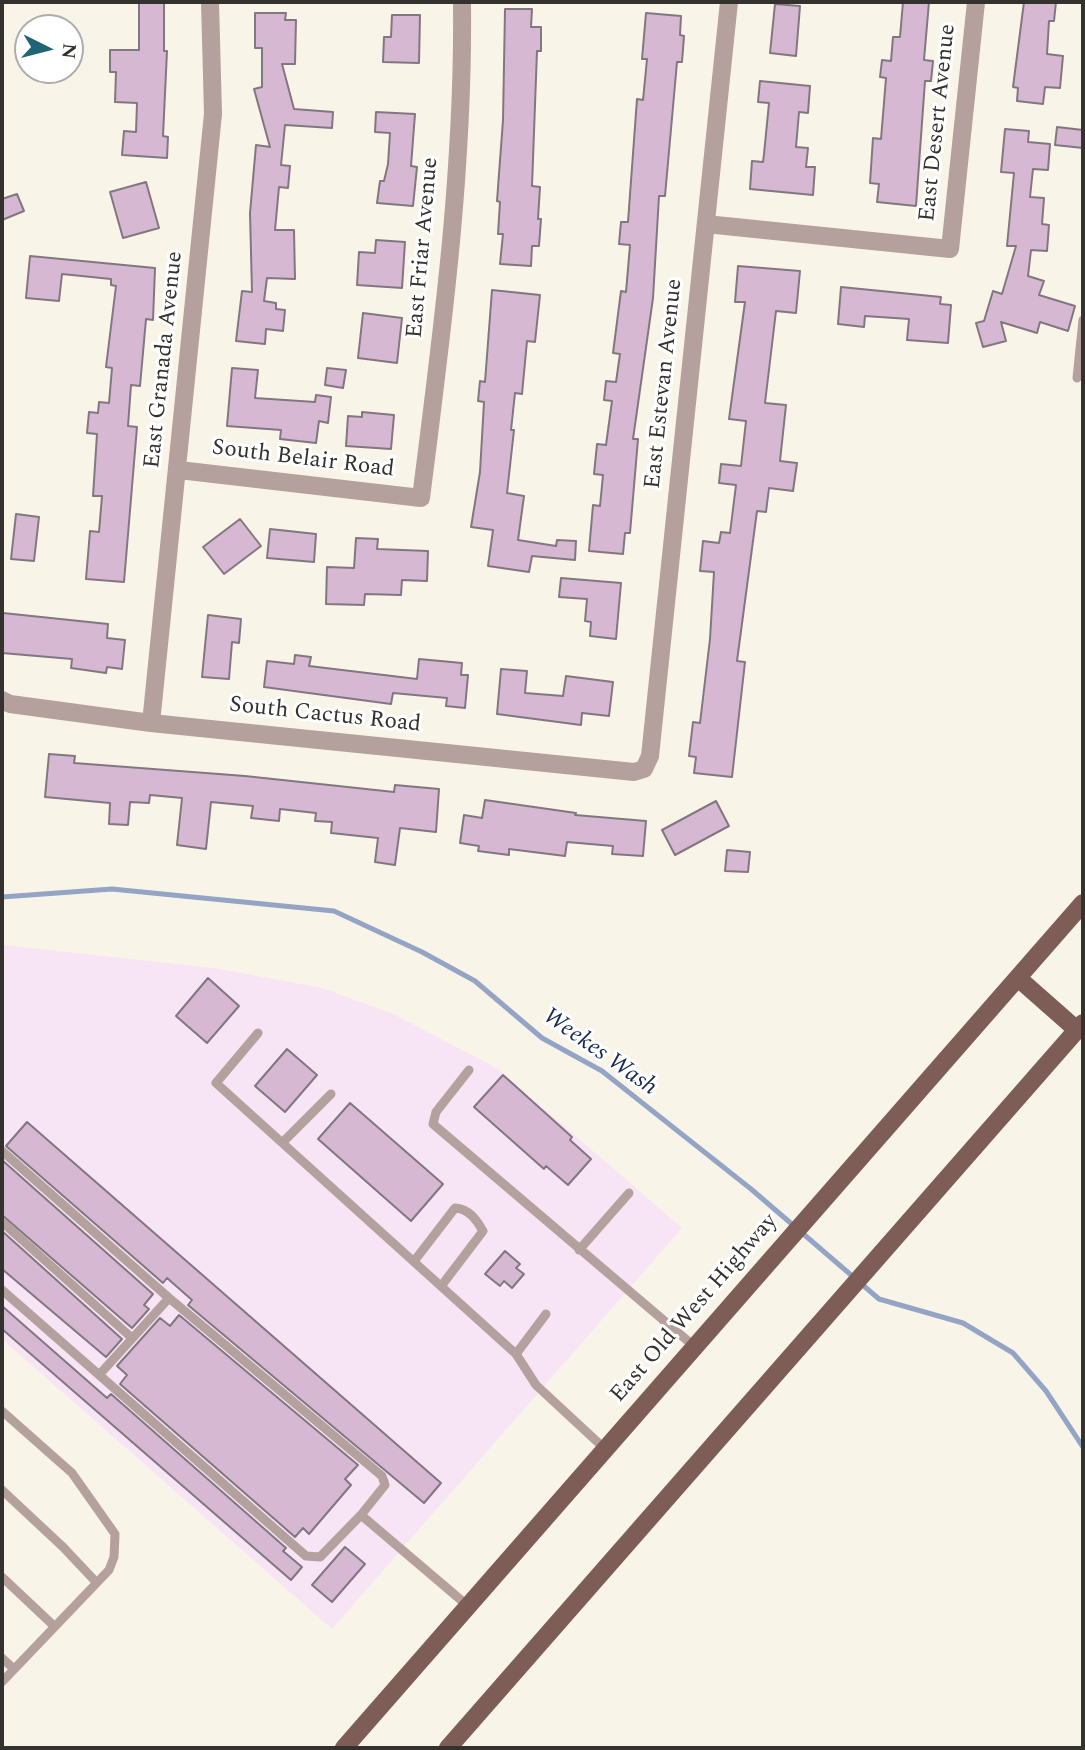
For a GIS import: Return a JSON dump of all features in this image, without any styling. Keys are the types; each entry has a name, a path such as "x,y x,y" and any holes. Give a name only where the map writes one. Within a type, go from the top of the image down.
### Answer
{"main road":[{"name":"East Old West Highway","path":"344,1748 1083,903"},
{"path":"448,1748 1080,1026 1018,978"}],"street":[{"name":"East Granada Avenue","path":"151,723 179,470 213,114 210,2"},
{"name":"East Friar Avenue","path":"421,499 455,221 463,66 462,2"},
{"name":"East Estevan Avenue","path":"644,769 650,757 729,2"},
{"name":"East Desert Avenue","path":"706,224 950,249 976,2"},
{"name":"South Belair Road","path":"179,470 421,499"},
{"name":"South Cactus Road","path":"2,700 10,704 151,723 634,772 644,769"}],"lane":[{"path":"1077,378 1083,320"},
{"path":"258,1033 216,1083 516,1354 536,1385 605,1449"},
{"path":"469,1070 436,1112 433,1124 695,1347"},
{"path":"283,1142 331,1094"},
{"path":"2,1151 169,1298 382,1476 385,1485 361,1515 320,1557 306,1556 2,1290"},
{"path":"579,1250 629,1193"},
{"path":"415,1260 455,1208 464,1209 477,1220 482,1231 442,1285"},
{"path":"2,1222 132,1338"},
{"path":"99,1375 169,1298"},
{"path":"516,1354 546,1314"},
{"path":"2,1411 72,1473 115,1534 114,1557 108,1570 53,1625 2,1682"},
{"path":"2,1490 96,1582"},
{"path":"361,1515 468,1606"},
{"path":"2,1577 53,1625"},
{"path":"2,1658 14,1669"}],"shaded area":[{"path":"2,945 213,968 322,988 393,1014 498,1069 682,1228 332,1629 2,1339"}],"building":[{"path":"139,2 164,2 164,51 167,51 163,136 168,137 167,158 122,155 124,131 136,132 137,103 115,102 116,72 110,72 110,50 139,50"},
{"path":"903,2 929,2 924,60 933,61 931,81 925,81 916,206 877,202 879,184 870,183 873,138 881,139 886,78 880,77 882,60 891,61 893,37 900,37"},
{"path":"1024,2 1056,2 1054,21 1049,21 1047,54 1063,56 1060,88 1045,87 1043,104 1017,101 1018,88 1013,87"},
{"path":"775,4 800,6 796,56 770,53"},
{"path":"505,9 532,9 531,27 541,27 541,51 537,51 532,186 540,187 538,219 541,219 539,246 532,246 531,266 500,264 503,234 498,234 500,202 497,201 503,120"},
{"path":"255,13 286,13 285,20 296,20 295,64 282,64 294,109 333,112 332,128 285,125 281,165 290,166 288,188 279,187 275,230 294,230 295,279 267,278 264,301 276,303 276,309 285,310 283,331 266,329 265,344 236,341 242,291 252,292 250,213 256,145 270,147 254,89 262,87 262,48 255,48"},
{"path":"646,13 681,16 680,35 684,36 682,62 677,62 665,196 659,196 653,298 633,439 638,439 630,533 625,533 623,554 589,551 593,505 600,506 603,475 594,474 597,444 606,445 612,401 604,400 606,381 616,382 620,354 613,353 621,291 626,292 630,245 619,244 621,222 628,222 637,99 643,100 647,59 642,59"},
{"path":"392,15 420,15 419,63 383,62 384,37 391,37"},
{"path":"760,81 810,86 808,113 799,112 796,147 808,148 806,167 815,167 813,195 750,189 752,161 763,162 769,103 758,102"},
{"path":"376,112 415,114 411,166 417,167 413,206 377,203 380,181 384,181 388,164 390,133 375,132"},
{"path":"1057,127 1083,130 1083,148 1055,145"},
{"path":"1005,129 1029,131 1028,142 1050,144 1048,170 1033,169 1030,197 1044,198 1042,224 1049,225 1047,251 1031,250 1028,276 1044,281 1039,295 1075,306 1068,331 1040,322 1037,333 1001,322 1006,341 983,347 976,323 984,321 993,291 1002,294 1016,246 1007,246 1014,173 1001,172"},
{"path":"146,182 159,228 123,238 110,192"},
{"path":"17,194 24,211 2,220 2,199"},
{"path":"376,240 405,242 402,288 357,285 359,252 375,253"},
{"path":"30,256 155,268 153,320 146,319 140,386 131,385 128,426 137,427 124,582 86,579 90,531 99,532 102,496 93,496 97,434 87,433 89,412 98,413 99,402 109,403 112,368 106,367 116,286 111,285 111,279 62,274 59,301 26,298"},
{"path":"738,266 800,271 796,313 776,311 765,403 786,405 780,461 797,463 793,491 769,488 766,512 757,511 737,661 745,662 732,777 694,773 696,757 689,756 693,722 700,723 710,639 714,572 700,571 703,541 719,543 721,532 730,533 736,485 719,483 721,464 741,466 746,421 729,419 745,302 735,302"},
{"path":"841,287 941,297 940,304 951,305 948,343 907,340 909,319 865,316 864,327 838,324"},
{"path":"492,290 540,295 535,342 527,341 522,394 515,393 511,430 514,430 507,493 524,496 518,540 556,546 557,540 576,541 575,560 532,556 529,572 488,566 493,530 471,527 480,472 484,402 478,401 480,381 485,382"},
{"path":"363,313 402,318 397,363 358,358"},
{"path":"232,368 258,370 255,398 315,402 316,395 331,397 328,423 319,421 316,443 280,439 281,430 227,426"},
{"path":"327,368 346,370 343,388 325,385"},
{"path":"362,412 394,415 391,449 346,446 348,416 362,417"},
{"path":"16,514 39,517 34,561 11,559"},
{"path":"240,519 261,546 224,574 203,547"},
{"path":"270,529 316,534 314,562 267,558"},
{"path":"356,538 378,539 377,549 428,551 427,581 402,580 401,595 365,594 364,605 326,604 327,567 354,568"},
{"path":"561,578 621,583 616,639 590,636 591,622 585,621 587,599 559,597"},
{"path":"3,613 108,624 107,638 125,640 122,669 107,667 106,673 71,668 72,659 2,653"},
{"path":"208,615 241,619 239,643 232,642 229,679 202,677"},
{"path":"295,655 311,657 309,666 417,679 419,659 462,663 461,675 468,675 465,708 446,706 447,698 393,693 391,704 264,687 267,661 294,664"},
{"path":"501,669 527,671 525,693 563,696 566,676 613,682 609,716 582,713 581,725 497,714"},
{"path":"49,754 75,756 74,763 245,776 394,792 395,785 439,789 436,832 400,828 395,865 375,862 378,838 331,833 332,822 315,821 316,813 280,809 279,821 251,818 253,806 211,802 206,849 177,845 182,798 150,795 149,803 130,802 128,825 109,824 110,803 45,797"},
{"path":"485,800 576,813 575,815 646,821 643,856 612,854 613,846 567,842 565,856 509,849 509,855 478,851 479,846 460,843 464,815 482,818"},
{"path":"716,801 729,826 675,855 662,830"},
{"path":"727,850 750,852 748,872 725,871"},
{"path":"208,978 239,1006 207,1043 176,1016"},
{"path":"287,1049 317,1075 285,1112 255,1086"},
{"path":"503,1075 572,1137 570,1140 591,1159 568,1185 546,1166 544,1169 474,1107"},
{"path":"350,1103 443,1184 411,1221 318,1139"},
{"path":"27,1122 441,1483 424,1503 188,1305 192,1300 167,1278 163,1283 6,1146"},
{"path":"2,1160 153,1294 144,1305 149,1309 132,1328 2,1215"},
{"path":"2,1231 122,1339 106,1357 2,1269"},
{"path":"505,1251 520,1264 516,1268 524,1274 512,1288 504,1281 500,1286 485,1274"},
{"path":"2,1306 107,1398 111,1394 286,1548 283,1551 302,1567 291,1580 2,1329"},
{"path":"179,1315 358,1465 345,1479 351,1485 309,1534 303,1528 295,1537 120,1384 127,1375 117,1366 160,1318 170,1326"},
{"path":"345,1547 365,1564 332,1602 312,1585"}],"waterway":[{"name":"Weekes Wash","path":"2,897 112,889 334,911 422,952 475,981 542,1038 602,1071 751,1189 879,1299 963,1323 1013,1353 1046,1391 1083,1447"}]}
